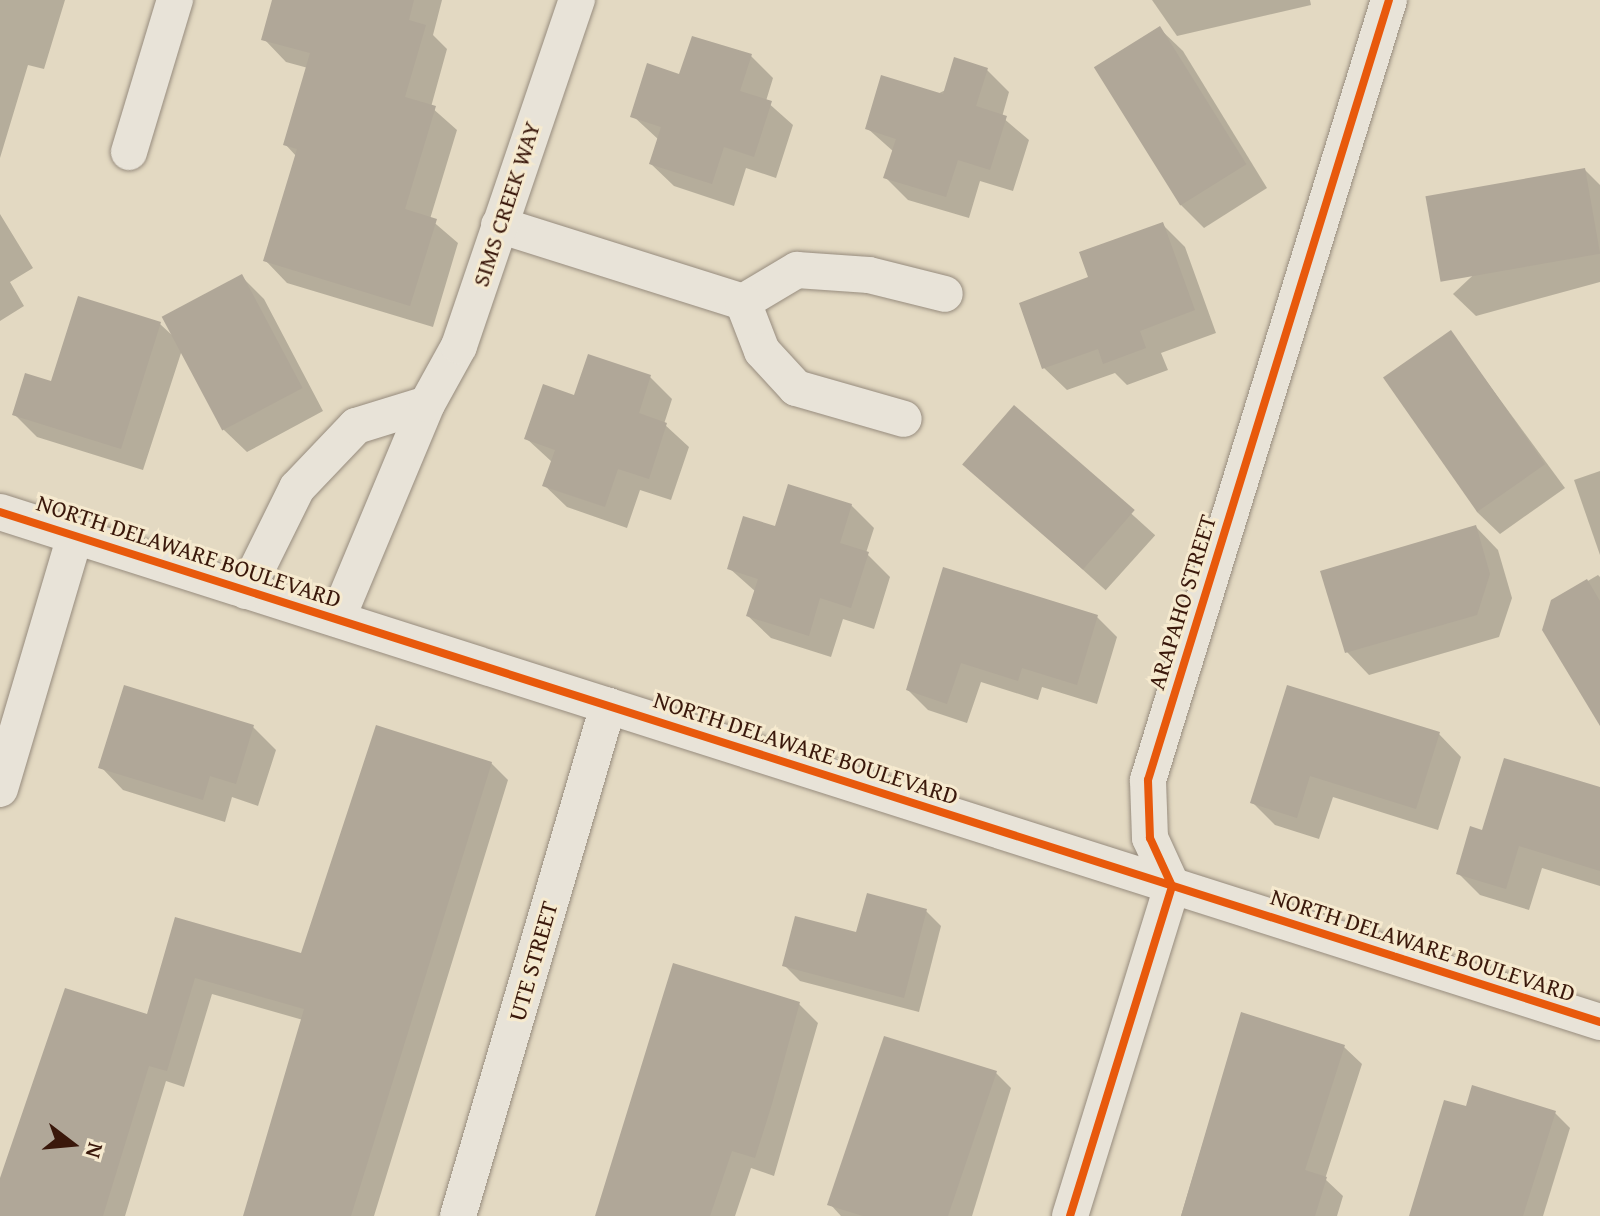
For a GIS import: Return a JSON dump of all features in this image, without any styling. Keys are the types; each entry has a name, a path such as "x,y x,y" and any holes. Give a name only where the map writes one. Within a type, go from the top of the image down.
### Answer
{"street":[{"path":"129,152 175,0"},
{"name":"SIMS CREEK WAY","path":"337,619 427,404 459,346 577,0"},
{"name":"ARAPAHO STREET","path":"1172,886 1150,838 1148,780 1389,0"},
{"path":"499,225 743,302 797,270 869,275 945,294"},
{"path":"743,302 762,351 796,388 904,419"},
{"path":"246,591 297,488 356,426 427,404"},
{"name":"NORTH DELAWARE BOULEVARD","path":"0,512 1600,1022"},
{"path":"0,789 75,536"},
{"name":"UTE STREET","path":"458,1216 608,706"},
{"path":"1070,1216 1172,886"}],"building":[{"path":"272,0 414,0 409,20 426,25 405,97 436,106 405,209 437,219 410,306 263,261 297,149 283,145 310,53 261,40"},
{"path":"1160,26 1246,164 1180,206 1094,67"},
{"path":"692,36 752,54 740,91 772,101 754,157 724,147 712,184 649,164 661,127 630,117 647,63 679,74"},
{"path":"954,57 988,68 976,106 1007,116 990,170 958,160 946,197 883,178 896,139 865,129 881,75 943,94"},
{"path":"1585,168 1600,254 1441,282 1425,196"},
{"path":"1163,222 1195,310 1140,331 1146,348 1103,364 1098,349 1042,369 1019,303 1088,277 1079,252"},
{"path":"242,274 303,388 222,431 162,317"},
{"path":"78,296 161,322 121,449 12,415 25,373 51,381"},
{"path":"1451,330 1545,464 1477,512 1383,378"},
{"path":"588,354 651,375 639,413 667,423 649,479 618,469 605,507 542,486 555,450 524,439 543,384 574,395"},
{"path":"1014,405 1135,510 1083,570 962,465"},
{"path":"788,484 852,504 840,543 869,552 851,608 820,598 809,636 746,616 758,579 727,569 743,516 775,526"},
{"path":"1476,525 1490,574 1477,615 1345,653 1320,571"},
{"path":"943,567 1098,615 1077,685 1022,668 1018,681 961,663 947,704 906,690"},
{"path":"1587,579 1600,601 1600,726 1542,630 1551,600"},
{"path":"124,685 254,725 236,784 210,776 203,800 98,768"},
{"path":"1287,685 1440,732 1416,809 1310,776 1297,818 1250,803"},
{"path":"376,725 492,762 351,1216 243,1216 304,1009 195,978 167,1071 149,1066 103,1216 0,1216 0,1178 65,988 147,1014 175,917 301,953"},
{"path":"1504,758 1600,787 1600,871 1519,846 1506,889 1456,874 1470,826 1482,830"},
{"path":"867,893 927,909 904,998 782,966 795,916 856,932"},
{"path":"673,963 800,1002 772,1104 755,1158 732,1151 710,1216 595,1216"},
{"path":"1241,1012 1345,1045 1305,1170 1327,1177 1315,1216 1181,1216"},
{"path":"884,1036 997,1071 948,1216 863,1216 827,1205"},
{"path":"1472,1085 1556,1111 1523,1216 1409,1216 1444,1100 1466,1106"}],"cycle path":[{"path":"1070,1216 1172,886 1150,838 1148,780 1389,0"},
{"path":"0,512 1600,1022"}]}
